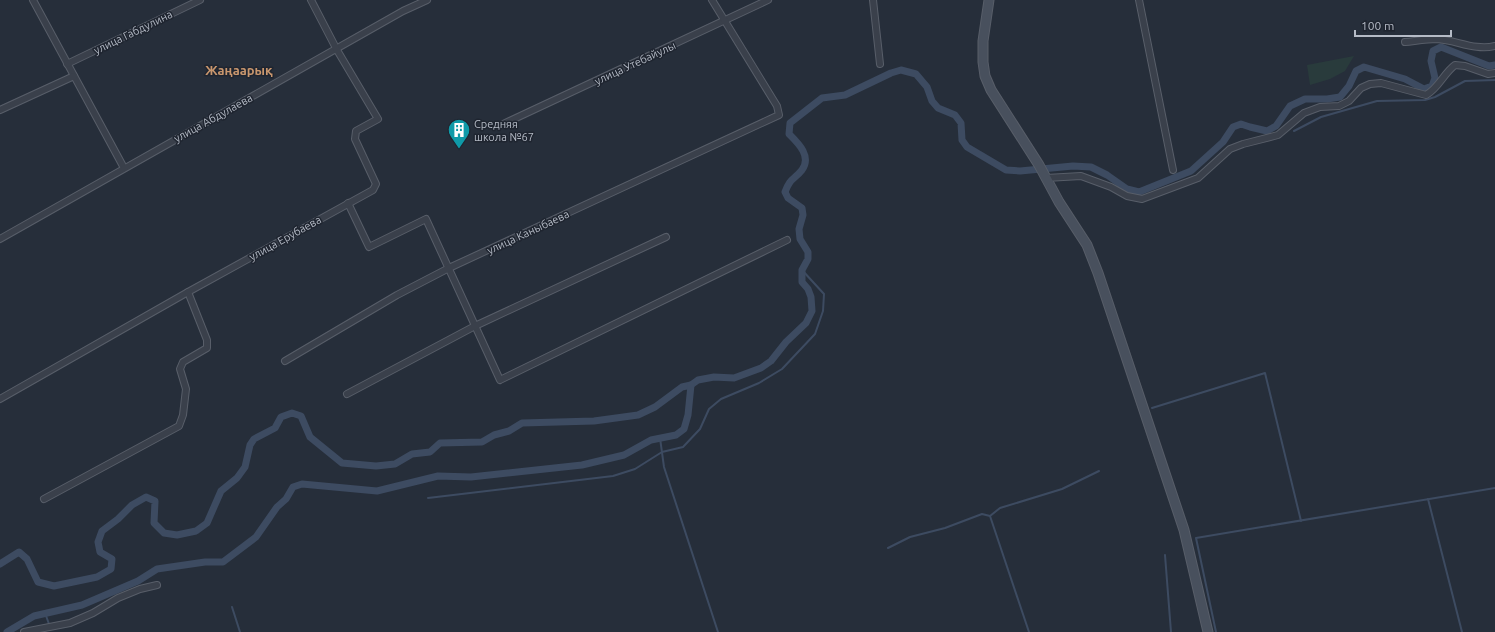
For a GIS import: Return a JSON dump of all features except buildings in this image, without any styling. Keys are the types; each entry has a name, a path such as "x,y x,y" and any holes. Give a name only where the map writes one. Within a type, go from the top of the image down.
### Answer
{"main road":[{"path":"989,0 983,41 985,76 991,90 1087,245 1098,273 1184,530 1208,632"}],"street":[{"path":"33,0 124,168"},
{"name":"улица Габдулина","path":"67,64 200,0"},
{"name":"улица Ерубаева","path":"0,399 188,292 373,190 376,184 355,139 356,131 378,119 337,50 311,0"},
{"name":"улица Абдулаева","path":"0,239 124,168 426,0"},
{"path":"712,0 725,21"},
{"name":"улица Утебайулы","path":"501,125 768,0"},
{"path":"873,0 880,64"},
{"path":"1139,0 1173,170"},
{"name":"улица Каныбаева","path":"284,361 397,295 449,268 779,115 777,106 725,21"},
{"path":"1406,42 1437,39 1464,45 1488,48 1495,46"},
{"path":"1042,172 1081,176 1111,186 1127,196 1142,199 1198,178 1230,149 1278,135 1304,113 1320,107 1339,106 1349,101 1360,88 1370,84 1381,83 1426,95 1433,91 1448,71 1455,65 1465,66 1488,74 1495,73"},
{"path":"0,110 74,76"},
{"path":"348,203 368,247 426,219 500,380 787,240"},
{"path":"347,394 475,326 666,237"},
{"path":"44,499 179,426 183,415 186,389 180,369 183,362 207,348 207,340 188,292"},
{"path":"24,632 70,623 118,598 140,589 157,585"}],"shaded area":[{"path":"1354,56 1345,71 1330,79 1310,85 1307,65"}],"waterway":[{"path":"0,564 19,552 27,559 38,582 54,586 97,577 111,569 112,559 100,552 98,542 102,531 118,519 132,505 146,497 155,501 154,523 164,533 177,535 196,531 207,523 221,491 237,478 245,467 250,445 254,439 275,428 281,417 292,413 301,416 310,437 342,463 376,466 395,464 412,454 430,452 440,443 482,442 494,435 509,431 522,423 594,421 638,415 655,407 682,387 691,385 698,380 714,377 734,378 761,368 771,361 786,342 806,323 812,311 811,297 808,289 802,282 802,270 808,259 808,252 800,239 799,229 803,215 802,208 788,198 785,192 790,182 805,165 805,155 803,150 789,134 790,123 822,98 845,95 891,73 901,70 916,74 927,87 932,101 938,108 955,115 961,123 962,140 967,147 1006,170 1020,171 1073,166 1091,167 1107,175 1127,189 1139,192 1191,171 1223,142 1233,127 1241,124 1267,131 1276,126 1290,106 1305,99 1327,99 1340,97 1349,86 1356,71 1364,67 1405,79 1424,89 1432,86 1435,78 1431,61 1433,51 1441,47 1489,66 1495,65"},
{"path":"1294,131 1321,117 1377,101 1425,100 1435,97 1465,81 1495,80"},
{"path":"428,498 613,476 635,469 662,452 683,447 700,429 709,409 721,399 759,383 782,369 815,334 823,311 824,294 802,270"},
{"path":"1152,408 1265,373 1301,521"},
{"path":"7,632 34,616 82,605 138,581 157,569 205,562 223,562 256,537 277,507 286,499 293,487 302,484 377,491 438,476 471,477 582,465 624,455 651,440 676,435 684,429 688,415 691,385"},
{"path":"660,438 664,467 718,632"},
{"path":"990,516 1000,508 1062,489 1099,471"},
{"path":"1216,632 1196,538 1495,488"},
{"path":"1428,499 1462,632"},
{"path":"888,548 910,537 945,528 982,514 990,516 1029,632"},
{"path":"1165,555 1171,632"},
{"path":"232,607 240,632"},
{"path":"45,613 49,624"}],"place":[{"name":"Средняя школа №67","path":"459,150"}],"district":[{"name":"Жаңаарық","path":"239,70"}]}
